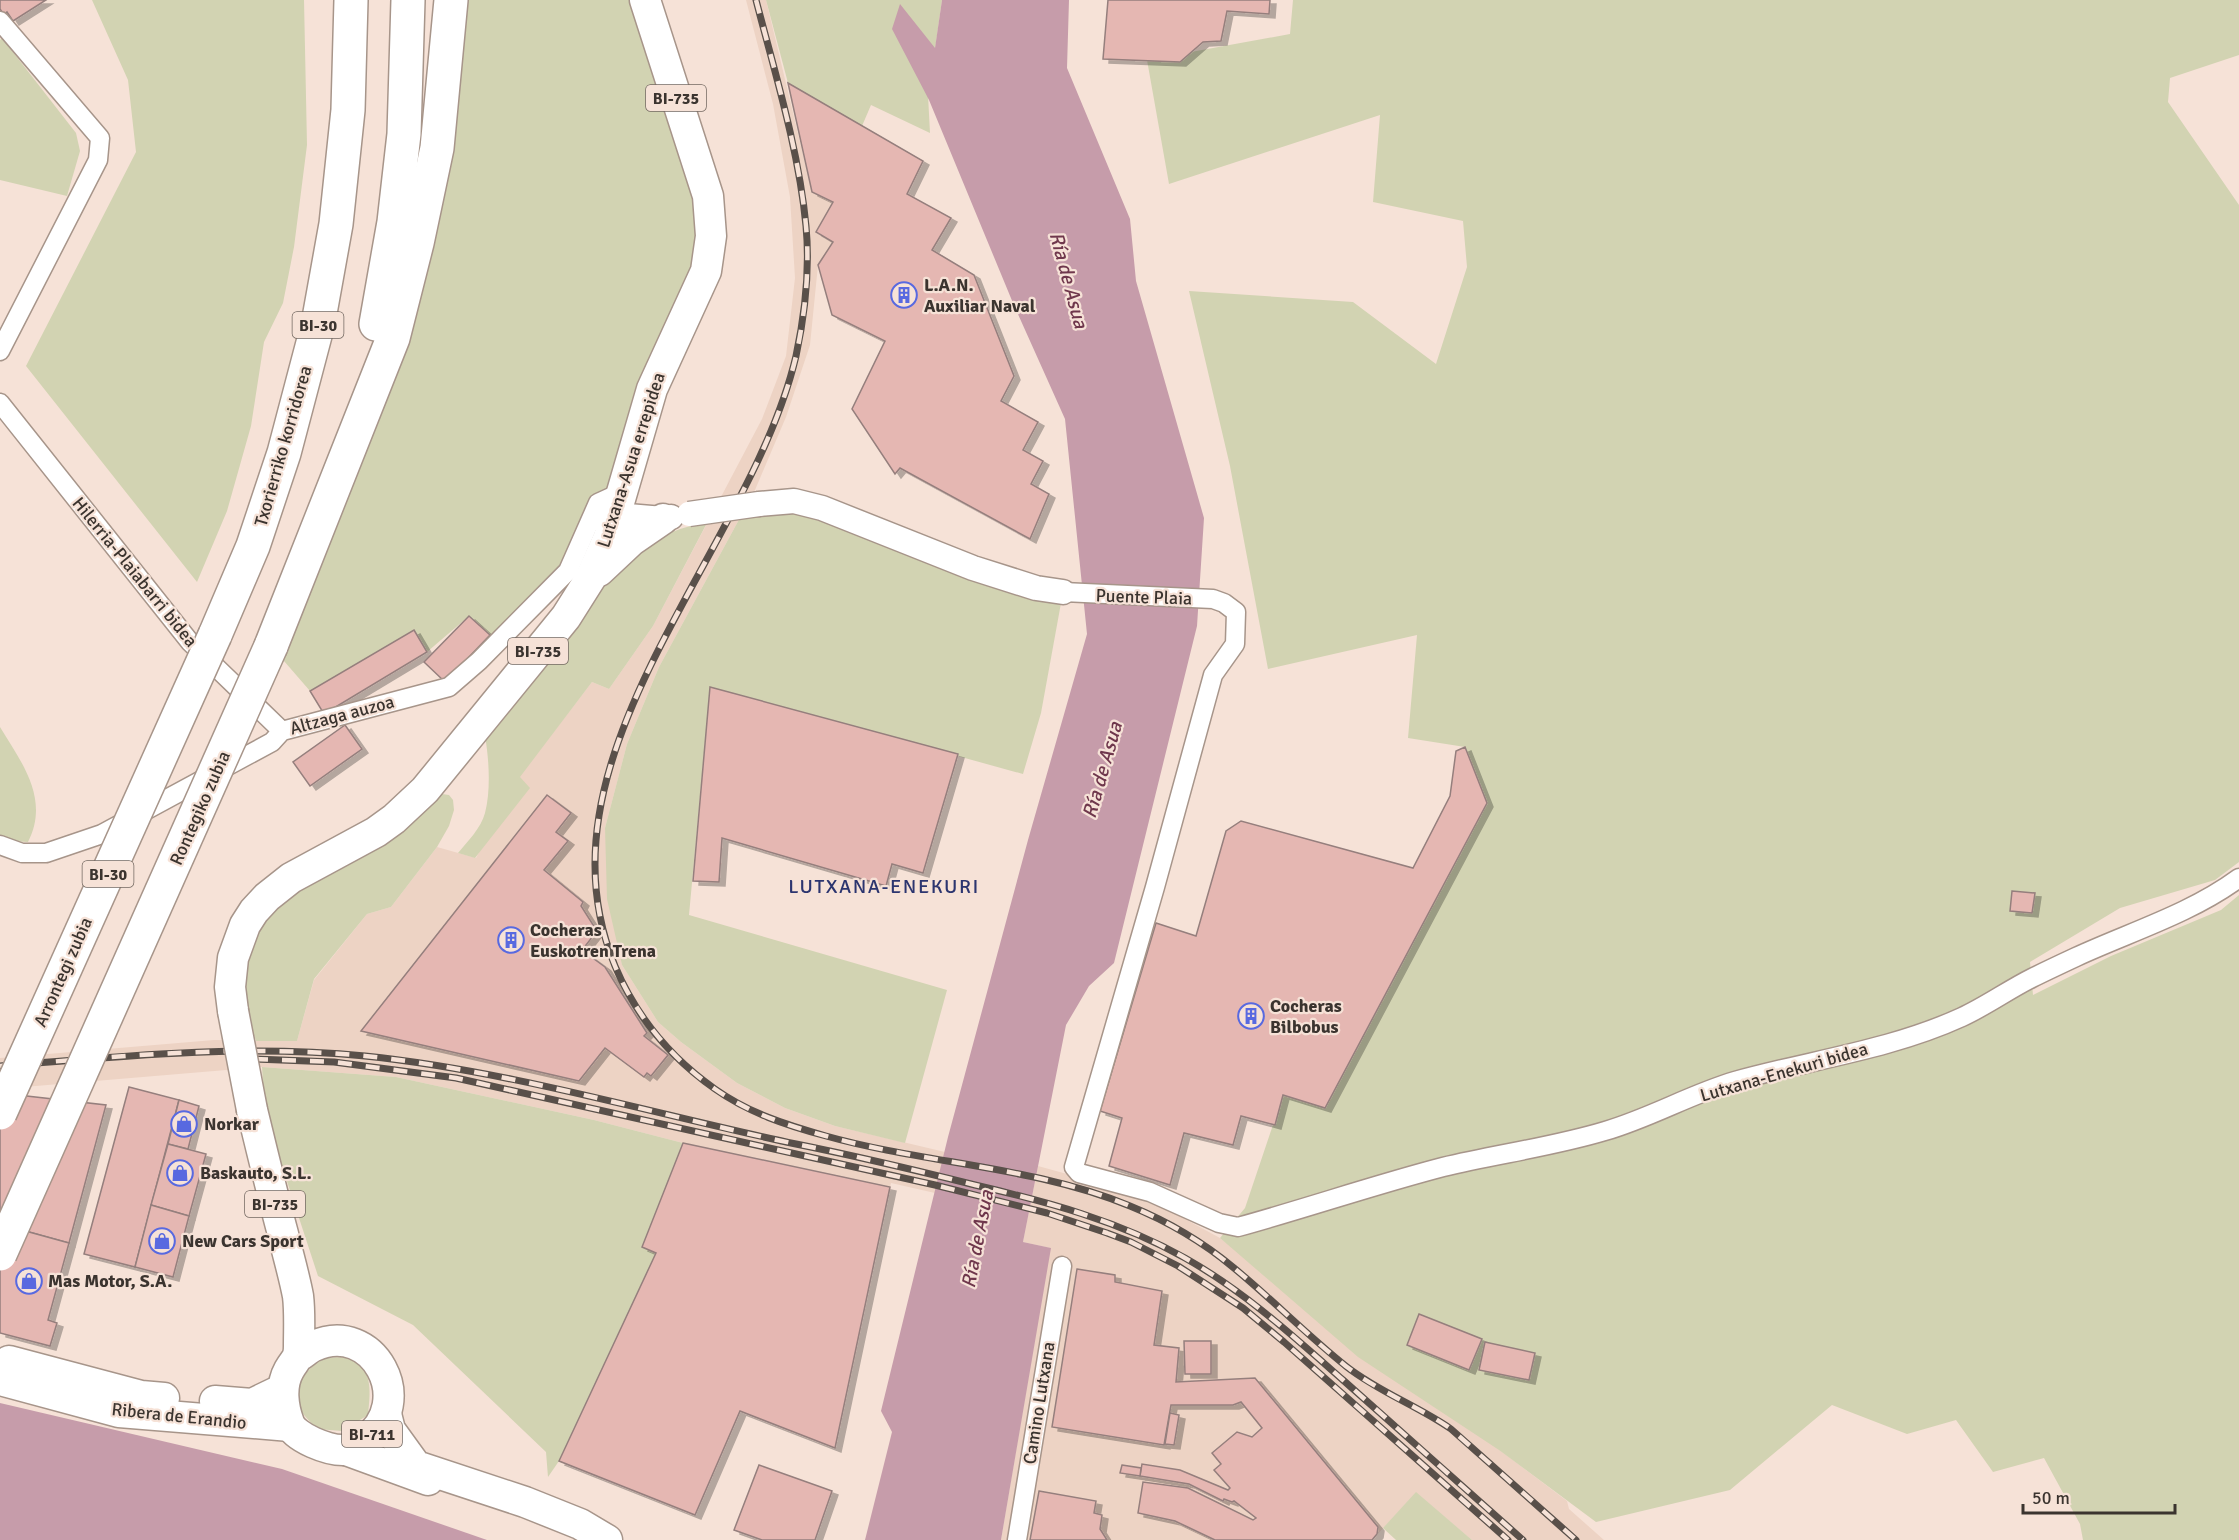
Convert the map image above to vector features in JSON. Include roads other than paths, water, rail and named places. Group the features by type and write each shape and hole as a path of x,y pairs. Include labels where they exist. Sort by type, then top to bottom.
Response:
{"highway":[{"name":"Txorierriko korridorea","path":"215,635 254,546 284,453 318,324 336,224 348,110 351,0"},
{"path":"320,525 355,414 377,317 394,222 404,134 408,0"},
{"path":"320,525 393,338 417,243 437,148 451,0"},
{"name":"Rontegiko zubia","path":"0,1254 271,646 320,525"},
{"name":"Arrontegi zubia","path":"0,1113 215,635"}],"main road":[{"name":"Lutxana-Asua errepidea","path":"298,1298 252,1110 233,1011 230,987 233,958 245,925 267,897 291,878 376,832 394,819 425,790 566,617 590,579 609,537 652,389 706,272 711,236 708,196 645,0"},
{"path":"590,579 632,541 676,516"},
{"path":"290,1426 284,1407 283,1389 288,1371 299,1356 315,1346 332,1341 298,1298"},
{"path":"298,1298 299,1356"},
{"name":"BI-711","path":"332,1341 351,1343 368,1351 381,1364 388,1381 390,1398 386,1414 377,1429 365,1440 346,1450"},
{"name":"Ribera de Erandio","path":"0,1359 141,1396 252,1404 283,1389"},
{"name":"Ribera de Erandio","path":"0,1380 119,1412 290,1426"},
{"name":"BI-711","path":"386,1414 390,1430 416,1466 525,1502 579,1524 607,1540"},
{"name":"BI-711","path":"290,1426 316,1444 346,1450 583,1540"}],"street":[{"path":"0,21 100,138 98,160 0,351"},
{"name":"Hilerria-Plaiabarri bidea","path":"0,403 190,642 282,731"},
{"path":"619,504 676,516 794,501 822,508 973,568 1036,588 1069,593"},
{"name":"Altzaga auzoa","path":"0,845 22,853 46,853 102,834 272,742 282,731 449,687 479,661 567,571 598,503 619,504"},
{"name":"Puente Plaia","path":"1069,593 1213,599 1224,603 1236,612 1235,644 1214,675 1074,1167 1080,1173 1150,1191 1219,1223 1238,1227"},
{"name":"Lutxana-Enekuri bidea","path":"1238,1227 1381,1184 1488,1156 1566,1142 1608,1131 1662,1112 1701,1093 1735,1081 1847,1055 1937,1027 1963,1017 2052,969 2219,893 2239,878"},
{"name":"Camino Lutxana","path":"1017,1540 1062,1266"}],"water":[{"name":"Ría de Asua","path":"942,0 1069,0 1067,68 1130,219 1136,281 1204,518 1197,626 1114,963 1089,986 1066,1025 1023,1242 1051,1248 1001,1540 865,1540 892,1432 881,1411 948,1137 1028,840 1087,634 1065,419 1013,303 929,100 892,29 900,4 935,48"},
{"path":"0,1403 282,1469 487,1540 0,1540"}],"railway":[{"path":"756,0 786,112 803,198 807,259 804,308 796,356 771,430 736,505 656,655 622,732 600,809 596,887 615,966 633,1002 656,1035 684,1064 715,1089 755,1112 826,1136 864,1145 1056,1182 1130,1206 1171,1225 1210,1249 1234,1268 1318,1343 1359,1376 1451,1429 1576,1540"},
{"path":"0,1066 137,1055 228,1051 319,1053 420,1063 582,1094 885,1163 1029,1198 1083,1214 1160,1245 1228,1285 1306,1347 1523,1540"},
{"path":"254,1059 334,1062 456,1078 935,1185 1047,1213 1131,1242 1178,1266 1243,1308 1508,1540"}],"place":[{"name":"L.A.N. Auxiliar Naval","path":"904,295"},
{"name":"Cocheras Euskotren Trena","path":"511,940"},
{"name":"Cocheras Bilbobus","path":"1251,1016"},
{"name":"Norkar","path":"184,1124"},
{"name":"Baskauto, S.L.","path":"180,1173"},
{"name":"New Cars Sport","path":"162,1241"},
{"name":"Mas Motor, S.A.","path":"29,1281"}],"district":[{"name":"LUTXANA-ENEKURI","path":"884,886"}]}
